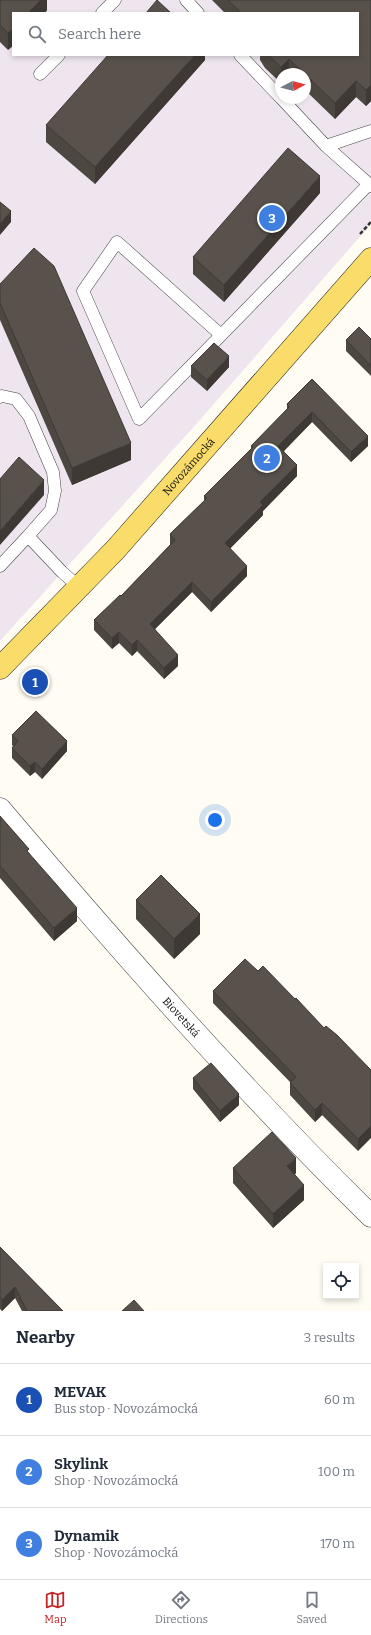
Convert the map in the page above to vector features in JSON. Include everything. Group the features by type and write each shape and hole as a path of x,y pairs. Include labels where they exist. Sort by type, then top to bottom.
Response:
{"main road":[{"name":"Novozámocká","path":"0,668 116,549 371,259"}],"street":[{"name":"Biovetská","path":"0,809 85,909 170,1005 329,1174 371,1216"}],"lane":[{"path":"103,12 115,0"},
{"path":"186,0 197,12"},
{"path":"40,74 58,56"},
{"path":"241,56 275,92"},
{"path":"221,335 117,242 84,291 139,419 370,185 326,146 287,104"},
{"path":"326,146 371,131"},
{"path":"0,397 2,396 16,399 29,416 54,472 55,491 51,510 0,566"},
{"path":"28,536 62,572 80,587"}],"path":[{"path":"360,234 371,222"}],"shaded area":[{"path":"0,0 371,0 371,224 199,421 0,641"}],"building":[{"path":"0,0 41,0 29,12 12,12 12,30 8,33 0,25"},
{"path":"157,0 170,12 147,12"},
{"path":"228,0 371,0 371,85 366,90 356,81 335,103 311,80 311,68 298,68 289,59 281,67 269,56 359,56 359,12 240,12"},
{"path":"107,56 194,56 95,167 46,125"},
{"path":"288,148 320,176 224,285 193,257"},
{"path":"0,202 11,211 0,224"},
{"path":"34,248 54,266 131,443 72,468 0,303 0,284"},
{"path":"359,327 371,339 371,366 346,340"},
{"path":"214,343 229,356 207,380 191,366"},
{"path":"312,379 368,436 351,452 312,412 278,446 297,465 260,502 263,505 225,543 247,566 211,602 192,582 150,624 178,655 164,668 137,640 132,645 119,632 112,638 94,620 120,595 121,596 175,540 170,534 207,498 204,496 253,447 251,446 289,407 287,404"},
{"path":"19,457 44,480 0,531 0,479"},
{"path":"36,711 67,741 42,769 35,762 30,766 12,748 18,741 12,735"},
{"path":"0,816 29,849 27,851 77,908 54,928 0,866"},
{"path":"161,875 200,914 174,939 136,900"},
{"path":"245,959 258,971 263,966 324,1028 326,1026 337,1035 371,1070 371,1126 358,1139 322,1103 315,1110 290,1083 296,1077 213,991"},
{"path":"211,1063 239,1094 220,1111 193,1078"},
{"path":"272,1132 296,1158 287,1166 304,1185 273,1214 233,1168"},
{"path":"0,1247 63,1311 27,1311 15,1287 2,1300 0,1298"},
{"path":"134,1300 144,1311 122,1311"}],"place":[{"name":"Dynamik","path":"272,218"},
{"name":"Skylink","path":"267,458"},
{"name":"MEVAK","path":"35,682"}]}
